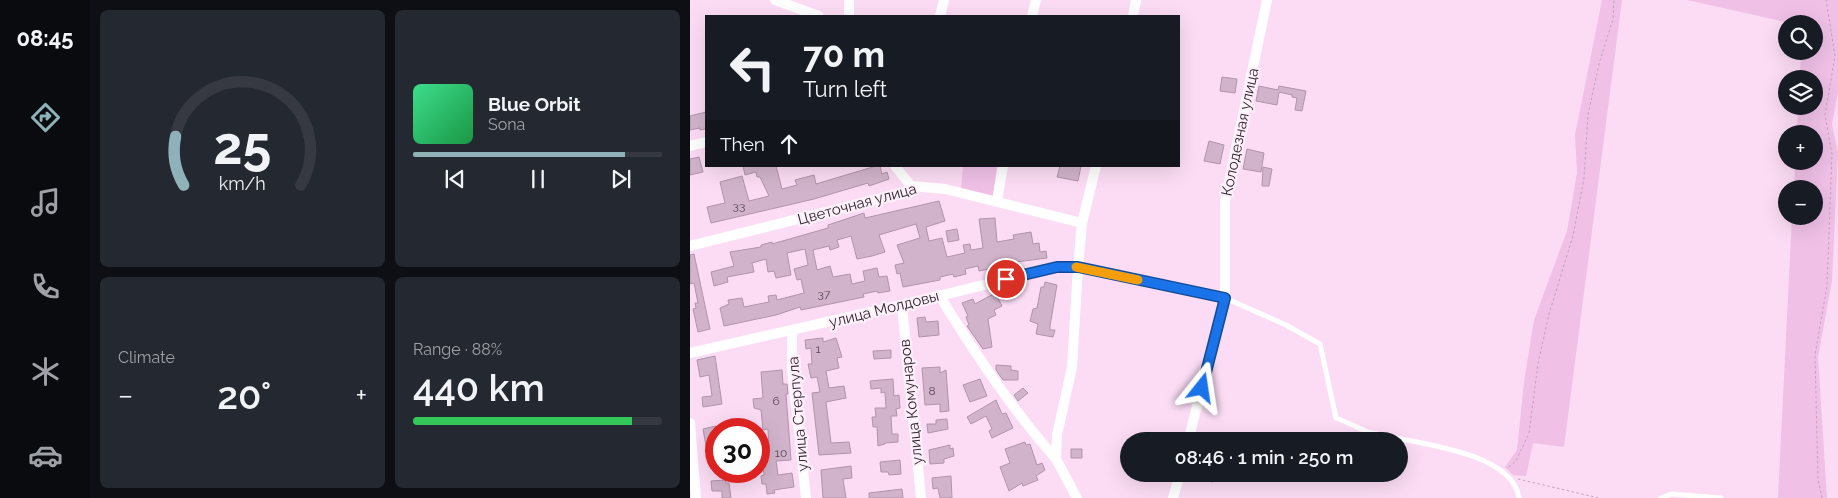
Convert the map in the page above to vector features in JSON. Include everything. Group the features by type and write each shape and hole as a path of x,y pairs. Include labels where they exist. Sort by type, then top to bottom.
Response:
{"street":[{"path":"775,0 816,15"},
{"path":"849,0 849,15"},
{"path":"940,15 944,0"},
{"path":"1032,15 1036,0"},
{"path":"1132,15 1136,0"},
{"name":"Колодезная улица","path":"1190,432 1225,298 1225,201 1267,0"},
{"path":"690,146 705,142"},
{"path":"896,167 911,186"},
{"path":"997,201 1003,167"},
{"path":"1056,459 1057,436 1072,367 1082,223 1096,167"},
{"name":"Цветочная улица","path":"690,246 906,192 911,186 945,189 1082,223"},
{"name":"улица Молдовы","path":"690,353 902,306 1057,267 1078,267"},
{"path":"939,296 991,377 1029,428 1056,459 1077,498"},
{"name":"улица Комунаров","path":"902,306 920,498"},
{"name":"улица Стерпула","path":"792,330 792,368 806,498"},
{"path":"690,423 696,498"},
{"path":"1173,498 1178,482"}],"lane":[{"path":"1078,267 1225,298 1286,325 1320,344 1336,418 1368,431 1470,454 1508,476 1518,489 1519,498"},
{"path":"1661,498 1671,494 1721,498"}],"path":[{"path":"1502,472 1516,461 1529,433 1538,364 1549,314 1574,226 1584,178 1588,115 1598,64 1613,19 1614,0"},
{"path":"1822,498 1818,479 1815,355 1827,286 1832,154 1825,116 1835,56 1826,0"},
{"path":"1508,476 1598,498"}],"shaded area":[{"path":"1602,0 1622,0 1564,447 1533,443 1526,476 1513,475 1505,467 1517,450 1524,382 1534,320 1567,231 1577,173 1575,135"},
{"path":"1687,0 1838,0 1838,92 1832,124 1838,153 1832,281 1818,357 1827,498 1778,498 1792,225 1823,225 1823,180 1794,180 1795,170 1823,170 1823,125 1797,125 1798,115 1823,115 1823,70 1800,70 1801,60 1823,60 1823,15 1778,15 1778,20"},
{"path":"963,167 997,167 993,196 961,189"}],"building":[{"path":"1222,77 1237,79 1235,93 1220,91"},
{"path":"1259,86 1278,90 1279,86 1306,91 1302,111 1295,110 1297,98 1279,92 1277,105 1256,101"},
{"path":"705,112 705,129 690,130 690,116"},
{"path":"1209,141 1224,145 1220,164 1204,161"},
{"path":"1247,149 1264,153 1261,172 1243,169"},
{"path":"699,157 703,172 690,175 690,159"},
{"path":"743,167 776,167 782,189 797,185 795,180 814,175 816,184 873,167 880,167 882,174 887,172 889,179 869,186 868,183 814,199 711,223 707,207 725,203 720,182 742,176 749,201 769,196 760,177 757,177 756,172 745,175"},
{"path":"1060,167 1081,167 1078,181 1057,177"},
{"path":"1263,167 1272,169 1269,186 1262,186"},
{"path":"939,201 945,221 926,227 929,241 942,238 947,257 965,253 963,245 970,244 971,250 983,248 979,219 995,218 997,242 1014,239 1013,235 1031,232 1033,244 1039,243 1040,252 1046,251 1047,258 1016,262 1016,264 979,271 978,266 965,269 966,274 954,277 953,274 940,277 940,280 903,287 900,273 897,274 895,265 904,263 897,245 920,238 916,224 879,235 885,252 857,259 851,236 837,240 839,247 830,250 829,246 813,250 817,270 830,266 833,277 850,274 852,284 865,281 863,271 877,268 879,277 887,276 890,291 878,293 877,291 863,294 864,297 801,310 800,307 776,315 724,326 720,308 729,304 728,300 742,298 744,307 769,302 768,296 776,295 777,300 804,293 801,279 797,280 794,269 808,265 805,249 787,253 791,275 776,278 774,271 768,272 766,259 752,263 754,272 727,277 728,282 714,286 711,272 734,266 730,252 761,247 761,245 772,242 772,244 828,228 828,225 864,213 865,218"},
{"path":"957,229 959,240 948,242 946,231"},
{"path":"694,254 710,329 698,332 693,309 696,308 695,303 698,303 694,283 690,284 690,255"},
{"path":"1045,282 1057,285 1050,326 1050,330 1055,330 1053,337 1036,334 1038,324 1030,321 1033,309 1037,308 1041,287 1044,287"},
{"path":"995,293 1002,306 994,310 996,315 988,319 992,347 983,349 967,326 969,325 966,317 968,316 962,303 973,299 975,304"},
{"path":"925,317 926,322 938,321 939,335 919,337 917,318"},
{"path":"823,338 823,342 836,338 842,357 837,358 839,368 826,371 829,388 844,386 846,398 826,402 831,443 849,442 851,453 819,455 812,393 820,392 817,377 811,378 808,364 812,364 811,348 806,349 805,340"},
{"path":"891,350 891,358 874,359 873,351"},
{"path":"715,356 722,404 703,407 702,397 712,396 709,375 700,377 697,360"},
{"path":"996,365 1011,366 1011,370 1018,371 1018,380 1003,380 996,370"},
{"path":"940,367 940,373 946,370 949,411 940,412 940,404 925,405 922,368"},
{"path":"782,370 783,384 787,384 788,394 786,394 791,460 776,461 778,475 792,473 794,487 774,490 775,493 767,494 766,484 762,483 770,483 770,418 762,418 761,410 754,408 753,399 763,398 761,372"},
{"path":"893,379 894,396 899,395 900,408 896,409 897,416 891,416 892,434 898,434 898,442 885,443 878,446 877,427 873,427 872,417 876,417 875,408 886,408 885,392 881,393 881,388 871,389 870,381"},
{"path":"980,379 987,396 970,402 963,385"},
{"path":"1023,388 1028,393 1018,401 1014,395"},
{"path":"996,400 1002,414 1006,413 1013,428 992,438 989,431 992,429 986,416 971,424 967,417"},
{"path":"947,419 948,429 928,433 927,424 936,424 936,420"},
{"path":"1025,442 1026,445 1030,444 1037,465 1042,463 1045,470 1036,476 1038,480 1023,486 1022,483 1009,491 1000,467 1010,463 1005,449"},
{"path":"950,445 950,449 953,448 954,456 944,459 944,463 930,464 929,450"},
{"path":"1071,449 1082,449 1082,458 1071,458"},
{"path":"900,460 901,474 889,475 888,472 881,472 880,462"},
{"path":"851,466 852,478 843,479 846,498 823,498 821,470"},
{"path":"951,476 952,498 940,498 938,488 933,489 932,478"},
{"path":"711,483 729,483 731,498 722,498 722,491 712,491"},
{"path":"902,489 903,498 869,498 869,493"}],"slow traffic":[{"path":"1076,267 1138,280"}],"route":[{"path":"1006,279 1057,267 1078,267 1225,298 1202,388"}]}
